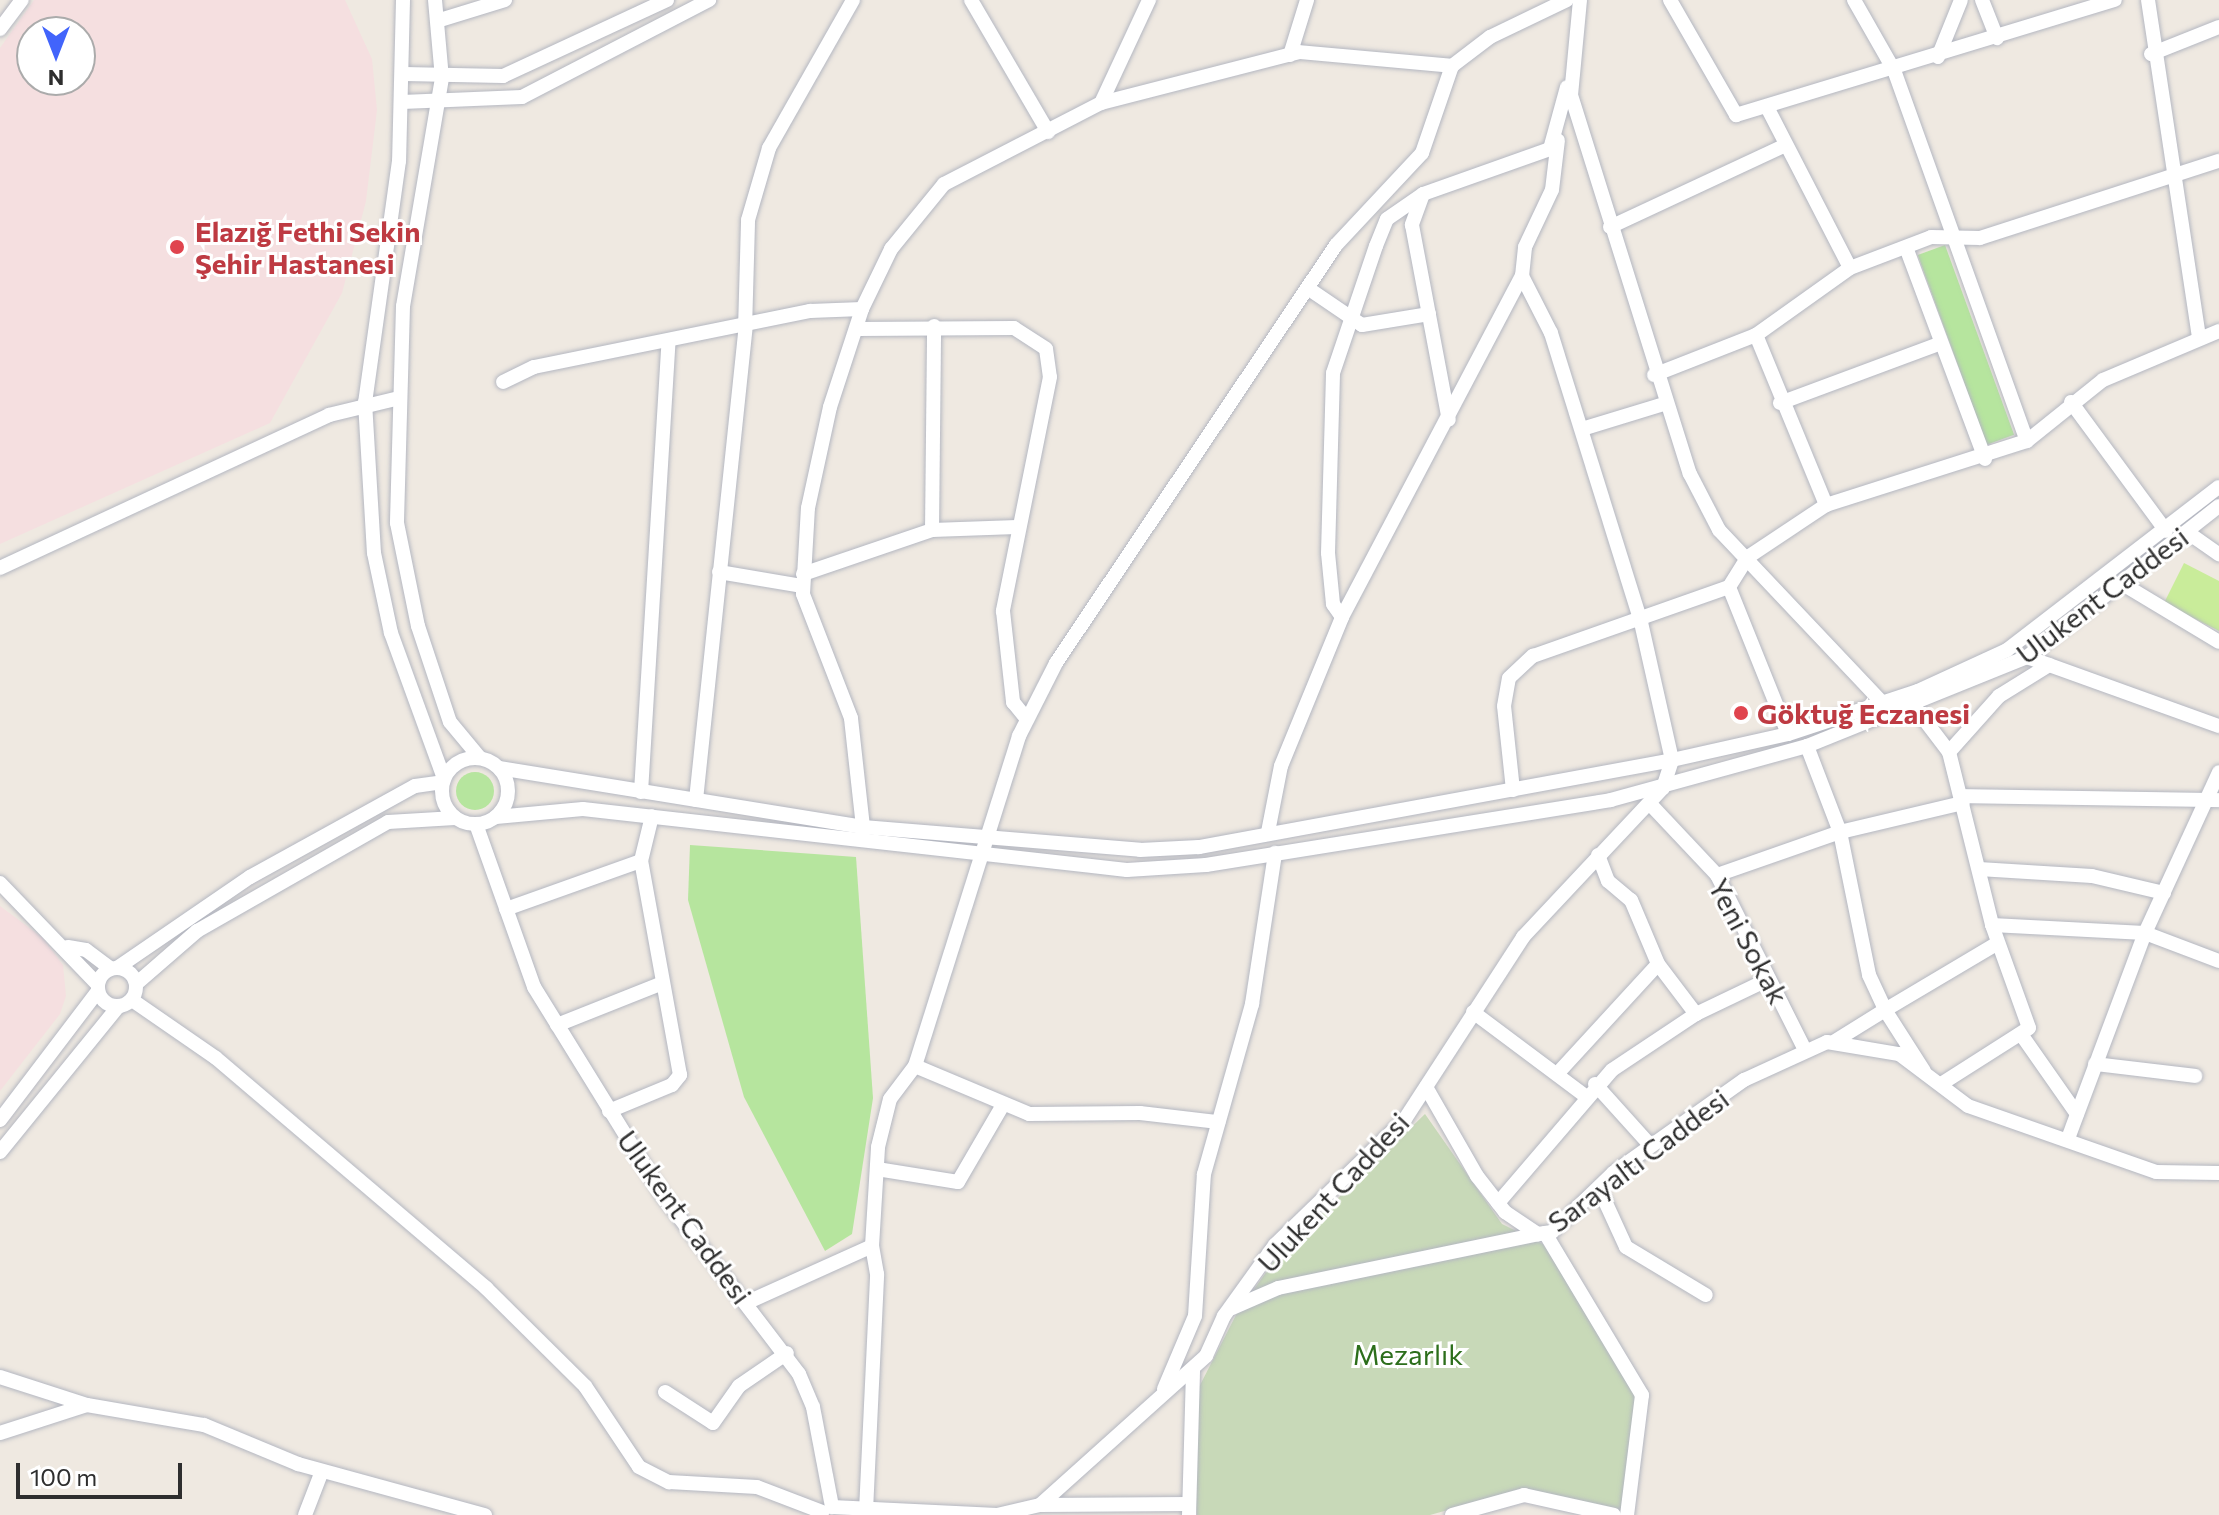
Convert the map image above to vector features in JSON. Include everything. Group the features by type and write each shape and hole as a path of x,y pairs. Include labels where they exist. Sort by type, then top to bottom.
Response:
{"street":[{"path":"0,29 22,0"},
{"path":"403,0 402,102 365,402 374,553 391,633 444,780 443,800 455,818"},
{"path":"435,0 440,20 442,78 403,306 395,399 397,523 418,626 450,722 480,758 499,768 863,827 984,840 1140,850 1268,832 1513,790 1788,734 2007,650 2166,531 2219,487"},
{"path":"440,20 505,0"},
{"path":"627,0 634,16"},
{"path":"404,74 442,78 503,76 667,0"},
{"path":"402,102 439,103 522,97 709,0"},
{"path":"696,800 745,330 748,220 769,148 853,0"},
{"path":"971,0 1048,132"},
{"path":"1101,103 1149,0"},
{"path":"1290,55 1307,0"},
{"path":"866,1511 877,1274 872,1246 877,1169 890,1099 915,1066 945,983 977,857 1027,719 1056,663 1336,245 1422,153 1452,66 1490,37 1549,4 1567,0"},
{"path":"1268,832 1281,766 1342,617 1449,420 1522,276 1525,247 1552,190 1580,0"},
{"path":"1670,0 1736,115 1938,57 2115,0"},
{"path":"1854,0 1894,70 2027,441"},
{"path":"1938,57 1961,0"},
{"path":"1982,0 1997,38"},
{"path":"2148,0 2151,54 2199,337"},
{"path":"2151,54 2219,27"},
{"path":"863,827 851,718 803,580 827,421 862,309 891,249 944,184 1101,103 1290,55 1334,51 1452,66"},
{"path":"1569,74 1654,375 1719,530 1748,557 1880,700"},
{"path":"1767,107 1850,268"},
{"path":"1342,617 1333,604 1328,553 1333,373 1349,320 1387,219 1423,194 1558,140"},
{"path":"1610,227 1786,145"},
{"path":"1654,375 1756,335 1850,268 1954,234 1980,238 2219,161"},
{"path":"1423,194 1412,225 1449,420"},
{"path":"1907,250 1939,344 1985,459"},
{"path":"1522,276 1551,333 1582,429 1641,622 1672,760"},
{"path":"1309,289 1349,320 1374,327 1429,314"},
{"path":"503,382 534,367 745,330 810,311 862,309"},
{"path":"857,329 934,326 1014,328 1046,349 1050,377 1017,527 1003,611 1013,702 1027,719"},
{"path":"932,530 934,326"},
{"path":"1513,790 1509,678 1533,656 1641,622 1729,587 1748,557 1826,505 1985,459 2027,441 2071,402 2137,362 2219,331"},
{"path":"1756,335 1780,403 1826,505"},
{"path":"1780,403 1939,344"},
{"path":"641,792 668,345"},
{"path":"0,568 365,402 395,399"},
{"path":"2071,402 2166,531"},
{"path":"1582,429 1664,404"},
{"name":"Ulukent Caddesi","path":"1663,788 1807,746 1914,706 2027,657 2219,506"},
{"path":"719,572 803,580 932,530 1017,527"},
{"path":"2187,532 2219,554"},
{"path":"2121,583 2219,642"},
{"path":"1729,587 1788,734"},
{"path":"2027,657 2219,726"},
{"path":"1949,752 1960,731 1999,696 2049,665"},
{"path":"1914,706 1949,752 1992,925 2029,1028 2023,1037 1941,1084"},
{"path":"1807,746 1840,832 1869,975 1885,1010 1925,1074"},
{"path":"0,1120 114,969 250,877 415,786 444,780 458,762 480,758"},
{"name":"Ulukent Caddesi","path":"476,824 506,909 557,1025 663,1196 787,1353 813,1407 826,1512 997,1515 1040,1505 1193,1369 1229,1309 1275,1245 1366,1164 1426,1087 1523,937 1598,855 1652,806 1663,788 1672,760"},
{"path":"496,817 508,798 499,768"},
{"path":"2069,1136 2145,933 2214,800 2219,772"},
{"path":"0,1152 118,1007 132,1000 136,984 197,931 388,822 455,818 476,824 496,817 583,809 977,857 1127,870 1275,853 1663,788"},
{"path":"1717,875 1840,832 1962,800 2214,800"},
{"name":"Yeni Sokak","path":"1652,806 1717,875 1804,1048"},
{"path":"609,1111 672,1085 680,1075 660,984 641,861 652,816"},
{"path":"1157,1401 1195,1316 1204,1174 1252,1004 1275,853"},
{"path":"1598,855 1608,881 1631,900 1658,964 1696,1014"},
{"path":"506,909 641,861"},
{"path":"1979,869 2092,876 2164,893"},
{"path":"0,883 68,947 98,988 118,1007"},
{"path":"1992,925 2145,933 2219,961"},
{"path":"1835,1042 1998,943"},
{"path":"68,947 86,950 136,984"},
{"path":"1557,1074 1658,964"},
{"path":"1498,1203 1590,1090 1696,1014 1769,979"},
{"path":"557,1025 660,984"},
{"path":"132,1000 216,1058 486,1288 585,1386 639,1467 669,1482 757,1487 826,1512"},
{"path":"1473,1012 1557,1074 1590,1090 1650,1145"},
{"path":"2023,1037 2077,1114"},
{"name":"Sarayaltı Caddesi","path":"1426,1087 1445,1130 1498,1203 1542,1233 1650,1145 1804,1048 1835,1042 1887,1050 1941,1084 1968,1106 2069,1136 2156,1172 2219,1173"},
{"path":"2095,1064 2195,1076"},
{"path":"915,1066 1001,1108 1218,1122"},
{"path":"877,1169 958,1182 1001,1108"},
{"path":"1599,1188 1626,1247 1706,1295"},
{"path":"1229,1309 1278,1288 1542,1233 1642,1395 1627,1515"},
{"path":"748,1302 872,1246"},
{"path":"665,1392 713,1423 739,1386 787,1353"},
{"path":"1040,1505 1189,1510 1193,1369"},
{"path":"0,1377 87,1405 190,1421 322,1471 485,1515"},
{"path":"0,1433 87,1405"},
{"path":"305,1515 322,1471"},
{"path":"1452,1515 1524,1495 1614,1515"}],"shaded area":[{"name":"Elazığ Fethi Sekin Şehir Hastanesi","path":"34,0 345,0 372,59 377,110 366,201 342,293 270,423 0,544 0,48 16,25 16,96 96,96 96,16 23,16"},
{"path":"0,906 43,938 63,965 66,996 60,1014 0,1091"}],"green space":[{"path":"1945,245 2014,435 1987,445 1918,255"},
{"path":"2184,563 2219,581 2219,631 2164,603"},
{"path":"475,772 489,777 494,791 489,805 475,810 461,805 456,791 461,777"},
{"path":"690,845 856,857 873,1098 852,1234 825,1251 744,1097 688,900"},
{"name":"Mezarlık","path":"1425,1114 1502,1224 1543,1244 1637,1390 1622,1514 1523,1489 1430,1515 1197,1515 1191,1471 1199,1387 1236,1315 1276,1258"}],"place":[{"name":"Elazığ Fethi Sekin Şehir Hastanesi","path":"177,247"},
{"name":"Göktuğ Eczanesi","path":"1741,713"}]}
